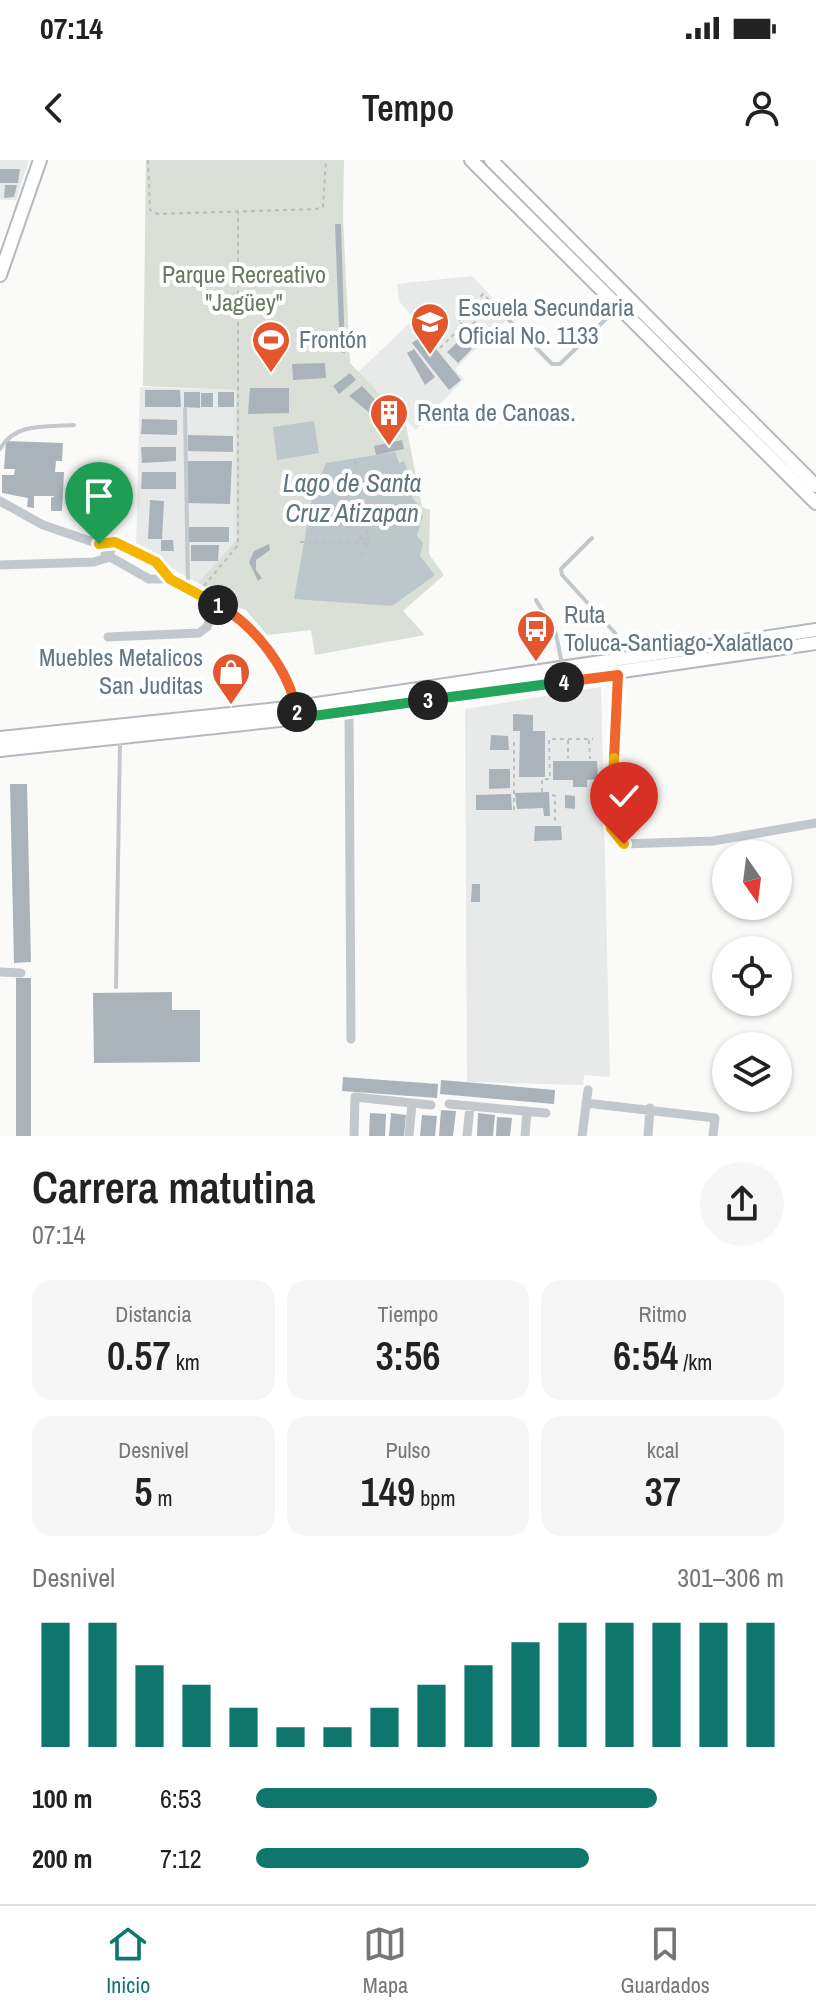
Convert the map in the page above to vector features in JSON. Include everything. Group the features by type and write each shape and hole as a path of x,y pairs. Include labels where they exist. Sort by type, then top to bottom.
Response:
{"main road":[{"path":"0,275 40,160"},
{"path":"471,160 617,308 816,486"},
{"path":"491,160 816,503"},
{"path":"0,748 120,737 298,713 562,666 816,630"},
{"path":"0,738 349,711 618,675 816,643"}],"street":[{"path":"0,501 43,525 99,544 115,542 156,562 170,579 215,603 250,629 286,680 298,713"},
{"path":"0,565 94,562 107,558 115,542"},
{"path":"99,544 107,558 149,579 170,579"},
{"path":"108,637 199,633 207,627 215,603"},
{"path":"618,660 611,828 624,844 713,841 816,823"},
{"path":"349,711 351,1039"},
{"path":"0,748 27,735"},
{"path":"0,972 21,973"},
{"path":"582,1136 588,1090"},
{"path":"354,1136 355,1097 431,1105"},
{"path":"409,1136 412,1103"},
{"path":"586,1103 650,1108 715,1118 713,1136"},
{"path":"449,1104 546,1113"},
{"path":"467,1136 470,1106"},
{"path":"648,1136 650,1108"},
{"path":"525,1136 527,1111"}],"lane":[{"path":"504,315 552,364 560,364 617,308"},
{"path":"185,409 188,588"},
{"path":"0,449 5,440 24,428 74,425"},
{"path":"592,538 561,569 562,575 615,633 618,660"},
{"path":"536,600 556,634 562,666"},
{"path":"116,987 120,737"}],"path":[{"path":"148,160 150,210 158,214 323,207 326,160"},
{"path":"198,594 238,545 238,212"},
{"path":"467,330 458,321 483,294 504,315"},
{"path":"463,338 493,304"},
{"path":"440,348 463,326"},
{"path":"450,338 455,342"},
{"path":"355,460 368,544 361,556"},
{"path":"356,531 368,544"},
{"path":"300,542 368,544"},
{"path":"514,739 514,810"},
{"path":"542,792 542,779 550,779 549,739 591,739 590,759"},
{"path":"568,739 568,758"},
{"path":"552,795 555,796 555,824"}],"shaded area":[{"path":"0,160 29,160 16,200 0,200"},
{"path":"472,276 510,317 455,369 464,379 416,430 358,372 414,319 399,301 397,284"},
{"path":"140,387 236,390 236,540 198,583 136,548"},
{"path":"601,687 610,1077 584,1075 583,1085 467,1082 465,709"}],"green space":[{"name":"Parque Recreativo \"Jagüey\"","path":"146,160 344,160 343,218 350,363 405,420 422,507 430,510 429,554 444,575 403,611 425,635 315,655 311,630 267,635 246,610 222,602 211,589 198,583 236,540 236,390 143,386"}],"water":[{"path":"314,421 319,453 277,460 273,427"},
{"name":"Lago de Santa Cruz Atizapan","path":"395,452 399,463 404,461 415,491 412,498 420,506 418,514 423,516 417,536 423,543 420,556 435,575 392,606 294,599 312,497 326,463"}],"building":[{"path":"0,169 20,169 18,183 0,183"},
{"path":"5,185 17,185 14,197 4,198"},
{"path":"335,224 341,224 345,353 340,352"},
{"path":"424,334 461,380 449,390 412,343"},
{"path":"462,338 472,349 458,363 447,352"},
{"path":"414,349 435,377 425,385 407,353"},
{"path":"325,363 326,378 293,380 292,364"},
{"path":"350,373 356,380 339,394 333,386"},
{"path":"362,386 389,414 381,422 349,396"},
{"path":"250,388 289,388 289,413 248,414"},
{"path":"145,390 180,390 181,407 145,407"},
{"path":"184,392 200,392 200,408 184,407"},
{"path":"218,392 234,392 234,407 218,407"},
{"path":"201,393 213,393 213,407 201,407"},
{"path":"142,419 177,420 177,435 141,434"},
{"path":"188,435 233,436 233,452 188,451"},
{"name":"Renta de Canoas.","path":"402,440 404,449 376,455 374,446"},
{"path":"6,441 63,443 62,461 56,461 55,472 64,472 62,511 51,511 51,498 55,496 34,496 34,508 27,507 28,498 2,493 2,475 14,475 15,469 4,469"},
{"path":"141,447 176,447 176,461 142,463"},
{"path":"185,461 232,461 230,504 187,503"},
{"path":"142,472 176,472 176,489 141,489"},
{"path":"150,500 164,501 162,539 148,539"},
{"path":"188,527 229,527 229,542 188,542"},
{"path":"161,540 173,540 174,551 161,551"},
{"path":"269,544 270,550 256,560 256,570 262,578 258,581 249,562 254,551"},
{"path":"191,545 219,545 218,561 191,561"},
{"path":"513,714 533,715 533,731 545,731 545,777 519,777 520,731 513,731"},
{"path":"491,735 508,736 509,750 490,750"},
{"path":"553,761 597,761 598,779 587,780 587,787 573,787 573,780 553,780"},
{"path":"489,769 510,769 510,788 489,789"},
{"path":"10,784 27,784 31,962 14,963"},
{"path":"549,792 550,816 544,816 543,808 517,809 515,793"},
{"path":"511,794 512,810 476,810 476,795"},
{"path":"565,795 575,796 575,809 565,808"},
{"path":"535,826 561,826 562,840 534,841"},
{"path":"472,884 480,884 480,902 471,902"},
{"path":"16,978 31,978 31,1136 16,1136"},
{"path":"172,992 172,1010 200,1010 200,1062 94,1063 93,993"},
{"path":"343,1077 438,1084 437,1098 342,1091"},
{"path":"441,1080 555,1090 554,1104 440,1094"},
{"path":"441,1110 456,1111 453,1136 439,1136"},
{"path":"370,1113 386,1114 385,1136 369,1136"},
{"path":"391,1113 406,1115 404,1136 389,1136"},
{"path":"478,1113 495,1115 493,1136 477,1136"},
{"path":"422,1115 437,1116 435,1136 420,1136"},
{"path":"497,1117 512,1118 510,1136 496,1136"}],"place":[{"name":"Escuela Secundaria Oficial No. 1133","path":"430,356"},
{"name":"Frontón","path":"271,374"},
{"name":"Renta de Canoas.","path":"389,447"},
{"name":"Ruta Toluca-Santiago-Xalatlaco","path":"536,663"},
{"name":"Muebles Metalicos San Juditas","path":"231,706"}],"route":[{"path":"99,544 115,542 156,562 170,579 231,612 250,629 273,658 292,692 299,718 618,675 611,828 624,844"}]}
